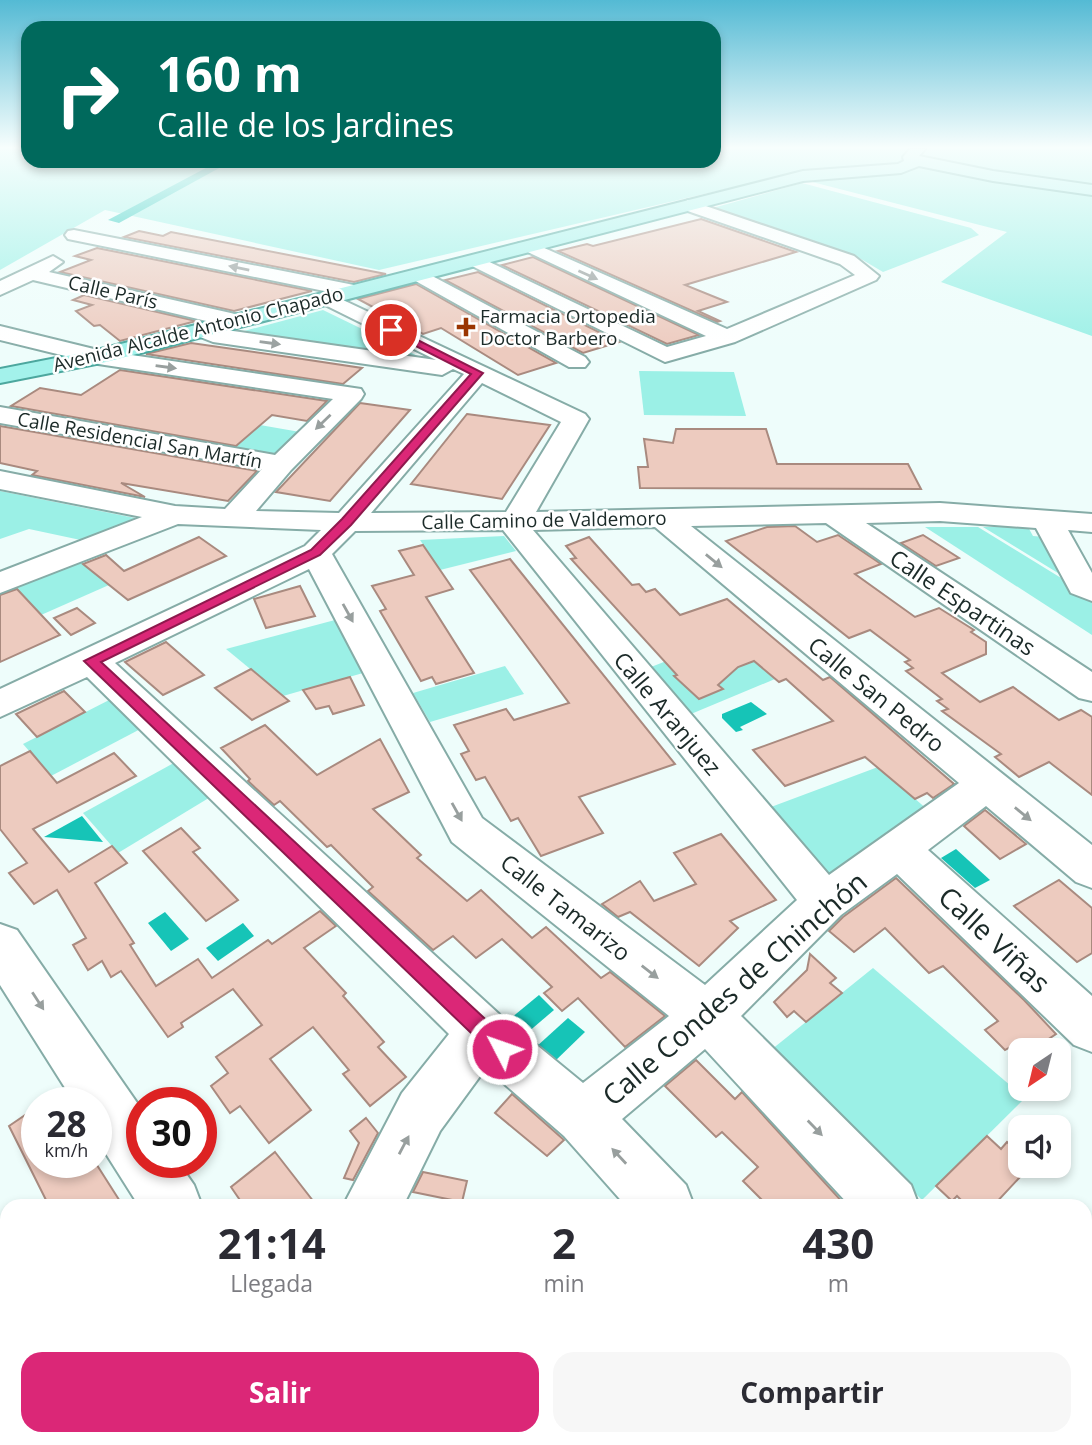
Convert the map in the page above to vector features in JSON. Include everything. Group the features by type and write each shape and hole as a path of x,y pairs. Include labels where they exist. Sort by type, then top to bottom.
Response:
{"main road":[{"name":"Avenida Alcalde Antonio Chapado","path":"0,376 98,357 644,216"}],"street":[{"path":"472,261 665,355 727,337 869,276 847,260 721,216"},
{"path":"74,235 354,291"},
{"path":"0,289 99,239"},
{"path":"526,247 727,337"},
{"name":"Calle París","path":"30,273 236,321"},
{"path":"419,275 577,362"},
{"path":"326,298 576,419 515,521"},
{"path":"203,330 213,335 478,373"},
{"path":"0,333 98,357 352,394 281,464 233,519"},
{"path":"506,386 639,342"},
{"path":"0,704 91,661 331,537 478,373"},
{"name":"Calle Residencial San Martín","path":"0,415 281,464"},
{"name":"Calle Camino de Valdemoro","path":"0,480 175,515 233,519 331,537 515,521 940,512 1092,523"},
{"path":"0,583 175,515"},
{"name":"Calle Espartinas","path":"834,515 1092,689"},
{"name":"Calle San Pedro","path":"662,518 1092,870"},
{"path":"1046,520 1081,563 1083,586 1092,591"},
{"name":"Calle Aranjuez","path":"515,521 528,544 825,902"},
{"name":"Calle Tamarizo","path":"331,537 467,830 707,1016 883,1199"},
{"path":"91,661 482,1032 583,1117 659,1199"},
{"name":"Calle Condes de Chinchón","path":"583,1117 707,1016 825,902 987,785"},
{"name":"Calle Viñas","path":"899,849 1092,1029"},
{"path":"0,944 126,1134"},
{"path":"376,1199 421,1112 482,1032"},
{"path":"155,1178 168,1199"}],"shaded area":[{"path":"0,216 94,216 0,270"},
{"path":"134,216 608,216 379,270"},
{"path":"737,216 928,216 971,228 979,235 883,272 861,259"},
{"path":"946,216 1092,216 1092,336 941,282 1007,232"},
{"path":"323,310 430,362 233,334"},
{"path":"639,371 734,372 746,416 644,415"},
{"path":"260,425 300,432 273,456 232,449"},
{"path":"0,491 145,520 90,542 29,529 0,539"},
{"path":"925,527 978,527 1092,597 1092,635"},
{"path":"983,527 1028,527 1033,536 1045,537 1071,581"},
{"path":"504,536 516,551 440,570 420,540"},
{"path":"80,561 109,585 41,615 15,586"},
{"path":"335,620 363,673 283,696 226,649"},
{"path":"728,637 775,679 691,714 651,667"},
{"path":"505,666 524,694 430,722 413,693"},
{"path":"117,696 148,725 51,776 23,744"},
{"path":"751,702 767,714 740,727 743,730 736,732 722,718 722,714"},
{"path":"181,759 217,793 118,853 83,813"},
{"path":"878,767 928,810 830,877 771,807"},
{"path":"82,816 103,842 44,837"},
{"path":"956,849 990,880 975,888 941,858"},
{"path":"165,912 189,939 171,951 148,923"},
{"path":"243,923 254,936 218,961 206,948"},
{"path":"873,968 1008,1083 1008,1101 1022,1101 921,1199 771,1050"},
{"path":"539,995 554,1010 520,1039 505,1023"},
{"path":"568,1018 585,1032 553,1063 536,1047"}],"building":[{"path":"701,219 796,252 685,285 727,302 698,311 720,321 717,322 558,251 587,244 593,246"},
{"path":"139,231 163,236 171,232 386,274 354,282 124,237"},
{"path":"97,248 312,291 234,311 60,272 91,260 75,256"},
{"path":"533,257 699,335 667,344 502,265"},
{"path":"478,272 619,342 583,353 445,280"},
{"path":"416,284 556,363 518,375 441,328 423,334 358,299"},
{"path":"84,295 196,321 120,341 100,325 94,326 76,311 92,305 73,300"},
{"path":"191,343 362,368 343,384 146,354"},
{"path":"120,370 327,401 307,421 272,415 236,446 11,406 40,388 81,395"},
{"path":"360,403 410,410 330,501 276,492"},
{"path":"467,414 550,425 502,499 411,484"},
{"path":"0,426 257,471 228,501 121,483 145,497 32,475 37,471 0,463"},
{"path":"676,429 766,429 777,464 908,464 921,489 640,488 638,467 648,467 644,439 673,443"},
{"path":"795,526 817,542 838,535 881,564 855,574 915,617 939,608 974,630 971,632 986,642 986,654 942,673 980,702 1013,687 1059,720 1081,710 1092,717 1092,795 1049,762 1019,777 995,757 1001,754 942,711 948,709 937,701 942,699 906,671 913,668 905,662 910,660 870,630 849,638 726,541 767,527"},
{"path":"923,535 959,558 936,566 901,543"},
{"path":"199,537 226,556 128,600 83,564 106,555 124,571"},
{"path":"589,537 632,585 639,584 646,592 655,589 680,615 727,599 823,680 830,677 954,784 933,798 927,793 915,799 865,757 785,786 753,750 833,721 786,679 779,682 754,661 738,667 718,685 723,689 699,699 674,676 677,675 571,559 576,558 566,546"},
{"path":"423,545 453,589 426,597 474,673 436,684 432,677 421,681 380,611 386,609 372,586 414,575 399,551"},
{"path":"510,559 675,764 579,797 603,833 541,856 518,818 511,821 485,777 476,780 461,754 469,751 454,725 506,709 514,720 569,703 470,570"},
{"path":"300,586 315,616 266,628 254,599"},
{"path":"17,589 60,635 0,662 0,595"},
{"path":"77,608 95,623 71,635 54,618"},
{"path":"166,642 204,675 163,695 125,662"},
{"path":"251,669 289,701 252,720 215,688"},
{"path":"350,677 364,705 333,714 329,706 316,709 303,690"},
{"path":"64,691 85,712 37,737 16,714"},
{"path":"265,725 317,775 380,739 409,792 373,809 421,855 417,858 467,901 481,890 532,938 546,927 601,978 610,972 665,1016 625,1047 578,998 562,1011 544,993 552,987 502,939 476,958 453,936 433,950 368,891 373,887 331,845 327,847 280,801 274,805 248,781 250,779 221,748"},
{"path":"30,751 57,783 114,753 136,776 33,829 69,872 112,846 127,863 95,883 134,943 130,945 156,986 198,959 212,978 268,940 272,944 320,911 336,926 304,948 346,993 343,996 384,1042 378,1047 406,1077 370,1106 343,1074 349,1070 313,1027 270,1059 311,1110 269,1143 240,1106 230,1113 217,1095 217,1087 211,1086 228,1073 216,1057 262,1025 233,989 181,1023 183,1027 168,1037 121,971 111,977 102,961 88,970 73,945 86,938 57,890 34,904 9,873 27,863 0,829 0,766"},
{"path":"985,810 1026,844 1000,859 964,826"},
{"path":"181,828 200,848 193,852 238,900 206,921 143,851"},
{"path":"721,834 776,900 730,921 738,928 699,966 630,912 618,917 602,904 640,881 654,901 696,884 674,853"},
{"path":"896,878 1056,1034 1050,1038 1008,1038 1008,1048 1005,1050 985,1030 998,1021 943,966 929,973 885,928 854,952 829,931 843,917"},
{"path":"1059,880 1092,908 1092,953 1077,962 1014,906"},
{"path":"810,954 836,978 830,983 842,993 806,1022 794,1011 787,1017 774,1002 807,970"},
{"path":"696,1060 735,1099 742,1092 840,1199 761,1199 743,1181 758,1167 722,1132 716,1137 665,1086"},
{"path":"512,1094 564,1140 547,1156 495,1113"},
{"path":"21,1118 21,1150 9,1126"},
{"path":"366,1118 378,1133 353,1180 344,1178 359,1143 350,1131"},
{"path":"987,1136 1001,1149 1008,1143 1008,1178 1019,1178 1000,1199 960,1199 957,1196 950,1199 936,1186"},
{"path":"275,1152 312,1199 239,1199 231,1187"},
{"path":"423,1172 467,1181 463,1199 447,1199 413,1192"},
{"path":"35,1178 105,1178 119,1199 46,1199"}],"waterway":[{"path":"114,220 121,216"}],"place":[{"name":"Farmacia Ortopedia Doctor Barbero","path":"466,327"}],"route":[{"path":"391,330 478,373 347,522 316,553 91,661 502,1049"}]}
